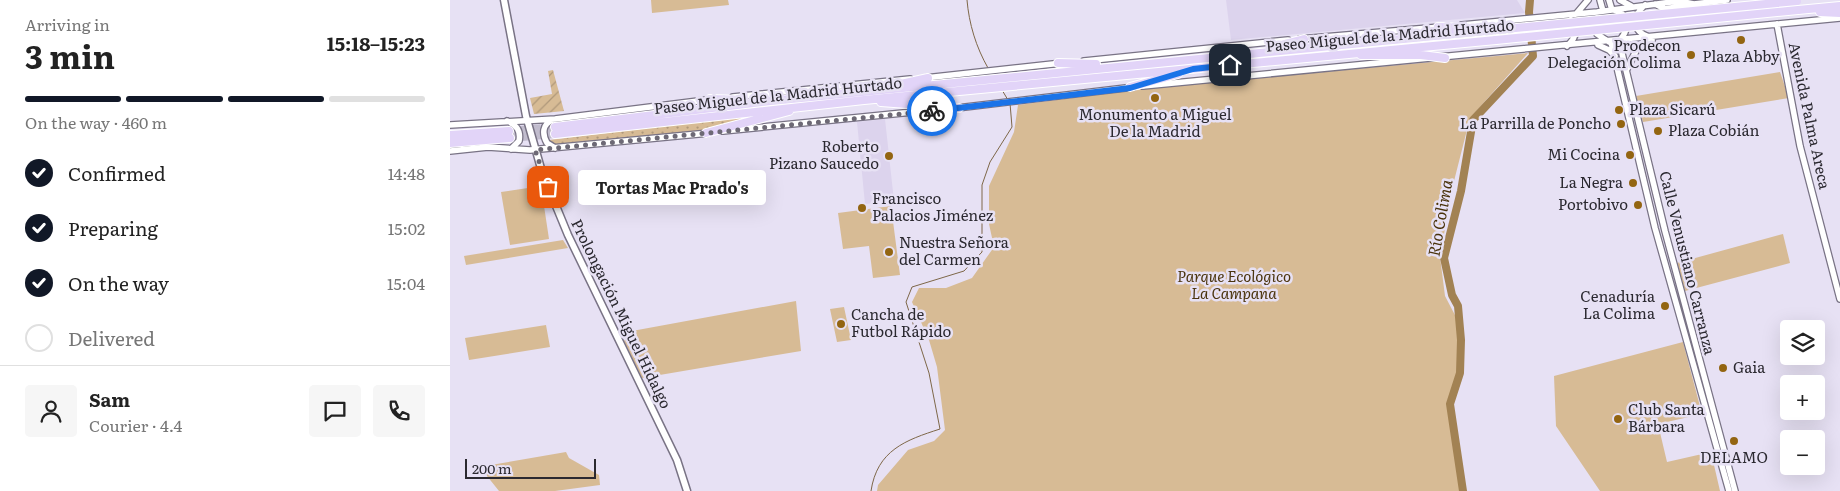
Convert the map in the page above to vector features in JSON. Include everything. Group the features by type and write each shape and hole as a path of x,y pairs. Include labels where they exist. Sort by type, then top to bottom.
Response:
{"highway":[{"name":"Paseo Miguel de la Madrid Hurtado","path":"555,126 770,101 1252,52 1800,0"},
{"name":"Paseo Miguel de la Madrid Hurtado","path":"555,126 798,107 1840,6"},
{"path":"1798,10 1840,13"},
{"path":"1438,27 1495,30"},
{"path":"1252,52 1304,39"},
{"path":"1344,54 1445,58"},
{"path":"1058,63 1135,64"},
{"path":"1130,88 1193,69"},
{"path":"873,91 928,78"},
{"path":"710,99 770,101"},
{"path":"864,100 959,108"},
{"path":"706,133 748,120 786,113 798,107"},
{"path":"450,135 509,134 450,143"}],"main road":[{"name":"Prolongación Miguel Hidalgo","path":"504,0 527,120 535,150 568,235 677,460 687,491"}],"street":[{"path":"1576,14 1588,0"},
{"path":"1600,0 1603,11"},
{"path":"1609,0 1612,10"},
{"path":"1620,0 1631,6"},
{"path":"450,125 527,120 555,126 710,99 928,78 1058,63 1576,14 1645,4 1679,1 1694,4 1727,0"},
{"path":"1645,4 1637,12 1635,22 1639,32 1655,37"},
{"path":"1612,10 1622,13 1627,22 1626,33 1619,41"},
{"path":"1603,11 1596,19 1596,29 1601,38 1611,42"},
{"path":"1562,15 1571,19 1576,28 1574,38 1567,46"},
{"path":"450,151 488,147 535,150 556,148 959,108 1130,88 1593,44 1840,18"},
{"name":"Avenida Palma Areca","path":"1777,24 1800,146 1840,299"},
{"path":"1626,69 1637,49 1655,37"},
{"name":"Calle Venustiano Carranza","path":"1619,41 1663,226 1735,491"},
{"name":"Calle Venustiano Carranza","path":"1611,42 1655,228 1729,491"},
{"path":"1593,44 1602,46 1616,57"},
{"path":"505,121 518,129 520,135 519,142 511,149"},
{"path":"555,126 549,122 543,131 547,143 556,148"}],"shaded area":[{"path":"1226,0 1517,0 1525,13 1231,40"},
{"path":"885,119 894,201 865,204 857,122"}],"green space":[{"path":"651,0 728,0 729,5 652,13"},
{"name":"Parque Ecológico La Campana","path":"1528,53 1470,118 1452,189 1440,257 1445,296 1457,319 1457,378 1447,405 1460,491 877,491 878,485 908,450 934,441 945,430 937,367 929,340 912,302 919,288 946,288 972,278 994,247 989,224 989,186 1014,132 1018,105 1142,89"},
{"path":"553,70 564,111 534,114 530,98 552,94 548,71"},
{"path":"1780,72 1789,98 1643,122 1636,96"},
{"path":"767,114 708,131 556,146 549,140"},
{"path":"541,186 549,239 510,245 501,192"},
{"path":"891,206 900,275 873,278 869,246 843,249 838,213"},
{"path":"1783,234 1790,263 1685,291 1677,263"},
{"path":"563,240 568,248 466,265 464,256"},
{"path":"796,301 801,351 642,378 624,341 632,331"},
{"name":"Cancha de Futbol Rápido","path":"844,307 851,340 837,342 830,309"},
{"path":"546,325 550,347 469,360 465,338"},
{"name":"Club Santa Bárbara","path":"1683,342 1702,414 1658,424 1667,462 1711,452 1720,491 1600,491 1556,426 1554,376"},
{"path":"566,452 569,458 599,475 600,485 555,491 499,491 487,476 485,466"}],"waterway":[{"path":"967,0 969,18 974,35 988,68"},
{"name":"Río Colima","path":"1463,491 1450,404 1460,373 1461,340 1458,306 1452,295 1444,258 1461,191 1473,120 1533,56 1529,12 1530,0"},
{"path":"1002,90 1008,100"},
{"path":"871,491 874,477 887,456 905,443 940,429 929,373 906,302 912,287 964,271 982,252 982,185 990,162 1012,127 1010,103"}],"tunnel":[{"path":"509,131 555,127"},
{"path":"510,138 555,134"}],"way so far":[{"path":"548,187 535,150 822,120 932,111"}],"place":[{"name":"Plaza Abby","path":"1741,40"},
{"name":"Prodecon Delegación Colima","path":"1691,55"},
{"name":"Monumento a Miguel De la Madrid","path":"1155,98"},
{"name":"Plaza Sicarú","path":"1619,110"},
{"name":"La Parrilla de Poncho","path":"1621,124"},
{"name":"Plaza Cobián","path":"1658,131"},
{"name":"Mi Cocina","path":"1630,155"},
{"name":"Roberto Pizano Saucedo","path":"889,156"},
{"name":"La Negra","path":"1633,183"},
{"name":"Tortas Mac Prado's","path":"548,187"},
{"name":"Portobivo","path":"1638,205"},
{"name":"Francisco Palacios Jiménez","path":"862,208"},
{"name":"Nuestra Señora del Carmen","path":"889,252"},
{"name":"Cenaduría La Colima","path":"1665,306"},
{"name":"Cancha de Futbol Rápido","path":"841,324"},
{"name":"Gaia","path":"1723,368"},
{"name":"Club Santa Bárbara","path":"1618,419"},
{"name":"DELAMO","path":"1734,441"}],"route":[{"path":"932,111 1130,88 1139,83 1193,69 1230,65"}]}
